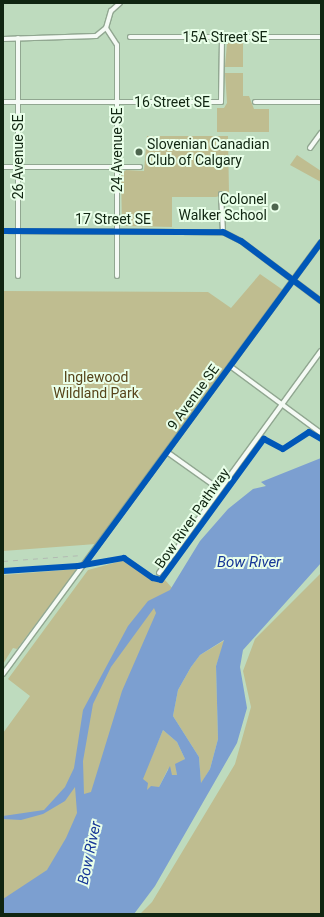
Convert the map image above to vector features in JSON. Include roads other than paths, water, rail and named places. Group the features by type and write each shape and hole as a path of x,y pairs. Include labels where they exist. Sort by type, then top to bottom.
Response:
{"street":[{"path":"3,39 89,38 106,28 111,11 120,3"},
{"name":"24 Avenue SE","path":"106,28 117,44 117,276"},
{"name":"15A Street SE","path":"130,37 321,37"},
{"name":"16 Street SE","path":"3,102 221,102 222,37"},
{"name":"26 Avenue SE","path":"18,38 18,276"},
{"path":"255,102 321,102"},
{"path":"310,148 321,133"},
{"path":"3,167 140,167"},
{"path":"221,194 223,232 241,241 321,301"},
{"name":"17 Street SE","path":"3,231 223,232"},
{"name":"9 Avenue SE","path":"3,674 321,242"},
{"path":"158,573 321,351"},
{"path":"230,366 321,433"},
{"path":"167,452 219,489"}],"water":[{"name":"Bow River","path":"321,458 321,563 243,650 240,667 247,708 237,743 155,886 134,914 3,914 3,899 47,870 66,838 77,813 75,787 65,801 43,814 21,820 3,819 3,816 44,810 65,787 74,768 83,710 128,626 148,601 170,590 200,541 228,509 253,489 266,486 261,482","holes":["154,608 156,613 122,691 91,792 84,794 83,761 93,704 111,667","224,640 216,666 218,739 210,769 201,783 199,757 173,716 178,690 191,667 200,655","163,730 177,742 185,759 175,764 177,775 172,775 170,766 159,787 151,786 147,790 148,783 143,779"]}],"railway":[{"path":"3,561 82,555"}],"place":[{"name":"Slovenian Canadian Club of Calgary","path":"139,152"},
{"name":"Colonel Walker School","path":"275,207"}],"park label":[{"name":"Inglewood Wildland Park","path":"96,386"}]}
